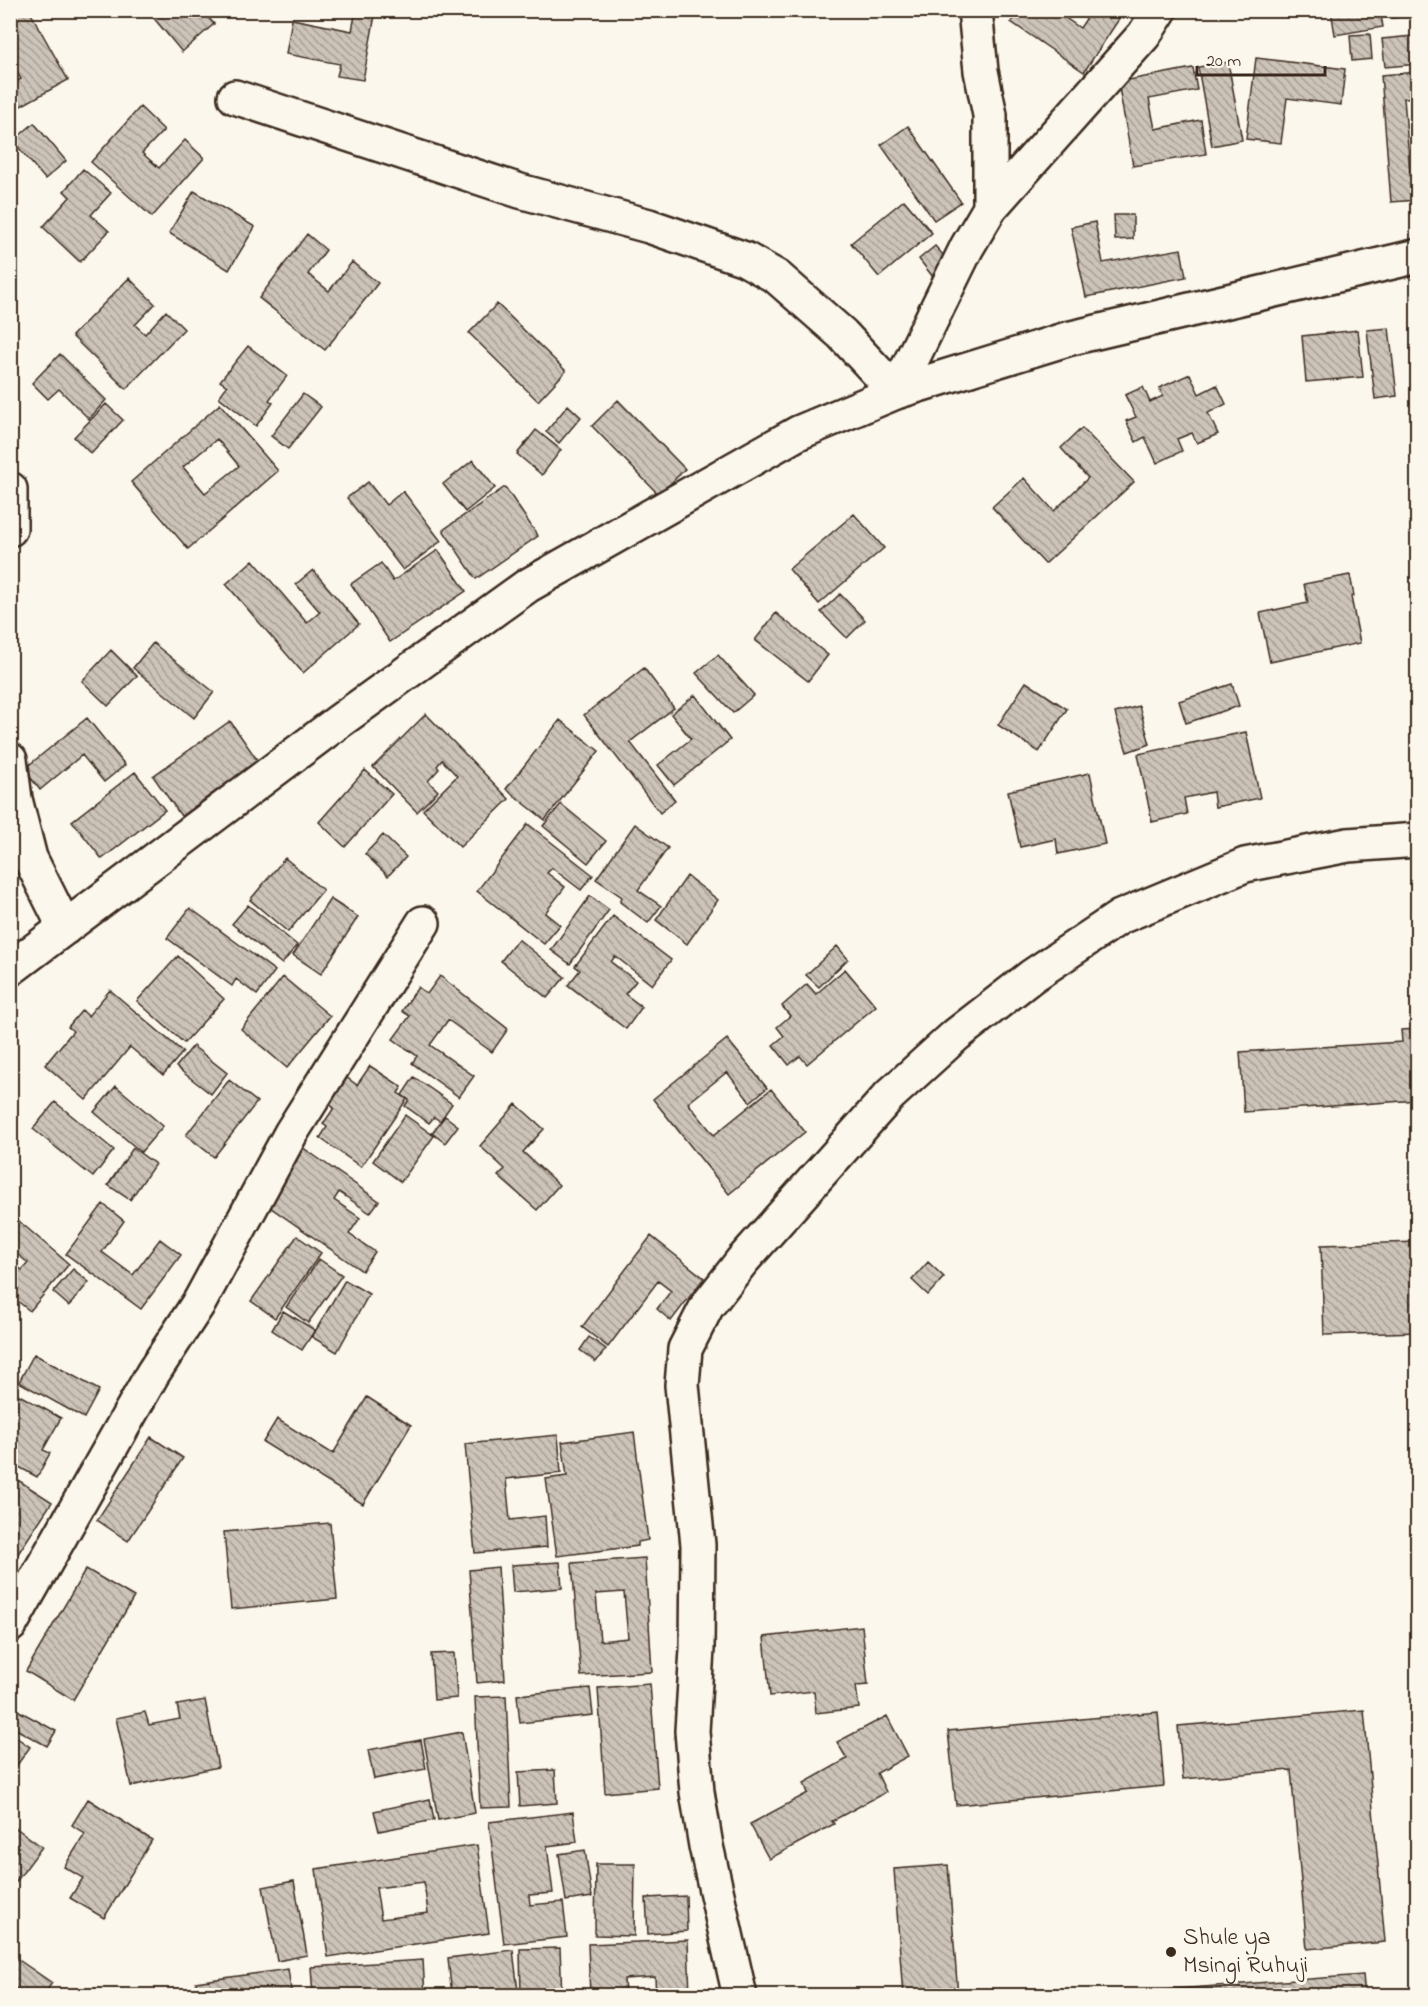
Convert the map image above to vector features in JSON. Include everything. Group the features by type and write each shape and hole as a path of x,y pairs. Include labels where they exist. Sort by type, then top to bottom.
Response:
{"street":[{"path":"975,10 981,71 990,116 990,207"},
{"path":"896,392 967,247 990,207 1144,35 1160,10"},
{"path":"235,97 520,191 648,226 745,259 777,277 842,334 896,392"},
{"path":"10,969 338,722 527,586 798,434 896,392 1067,339 1418,256"},
{"path":"10,489 10,529"},
{"path":"10,760 15,799 30,858 65,928"},
{"path":"741,1995 706,1846 697,1792 692,1731 697,1650 698,1545 682,1385 686,1349 707,1306 742,1261 890,1095 957,1035 1032,976 1120,917 1245,865 1348,845 1418,840"},
{"path":"10,1625 153,1373 200,1301 291,1133 423,923"}],"building":[{"path":"10,10 29,10 68,80 10,112 10,85 21,79 10,61"},
{"path":"147,10 202,10 214,24 182,52"},
{"path":"356,10 376,10 363,80 337,76 340,64 286,54 292,19 352,31"},
{"path":"898,10 939,10 939,17"},
{"path":"1018,10 1073,10 1067,19 1080,28 1092,10 1125,10 1084,72 1011,22"},
{"path":"1331,10 1380,10 1383,27 1335,35"},
{"path":"1391,10 1418,10 1418,64 1385,67 1382,39 1413,36 1411,16 1392,18"},
{"path":"1370,34 1372,59 1352,61 1350,35"},
{"path":"1256,58 1345,69 1341,105 1287,98 1281,143 1246,139"},
{"path":"1228,62 1242,140 1212,146 1198,67"},
{"path":"1193,68 1197,90 1149,99 1155,129 1201,120 1206,154 1133,166 1118,82"},
{"path":"1418,72 1418,97 1404,98 1410,172 1418,171 1418,200 1391,202 1381,75"},
{"path":"140,107 164,130 142,153 159,168 185,140 204,158 152,217 91,162"},
{"path":"34,123 66,161 45,179 13,141"},
{"path":"908,126 961,202 934,220 881,145"},
{"path":"83,169 111,193 91,215 109,231 80,262 43,227 70,197 64,191"},
{"path":"194,191 255,227 229,270 169,233"},
{"path":"904,200 932,233 879,277 851,243"},
{"path":"1114,215 1133,215 1133,239 1115,240"},
{"path":"1095,222 1103,263 1181,249 1186,277 1086,297 1071,227"},
{"path":"307,234 326,250 308,274 329,291 352,262 378,283 325,350 259,298"},
{"path":"935,246 950,263 933,277 919,259"},
{"path":"129,278 155,304 135,325 145,334 166,311 184,329 126,389 72,336"},
{"path":"497,304 566,371 538,401 469,333"},
{"path":"1389,328 1397,396 1375,399 1367,330"},
{"path":"1358,330 1363,377 1306,382 1302,336"},
{"path":"248,346 287,376 269,400 273,403 256,426 219,397 227,386 220,381"},
{"path":"60,354 106,400 89,419 59,389 48,399 32,383"},
{"path":"1190,374 1199,394 1217,385 1226,404 1208,413 1218,434 1197,443 1192,433 1177,439 1182,451 1157,463 1145,437 1136,442 1126,421 1136,417 1125,395 1143,387 1150,402 1163,396 1159,388"},
{"path":"303,394 321,407 288,449 271,436"},
{"path":"618,400 685,469 659,495 592,426"},
{"path":"106,404 123,420 91,454 74,437"},
{"path":"220,404 278,471 188,549 131,482","holes":["217,439 239,466 205,493 183,467"]},
{"path":"568,405 581,417 559,443 546,432"},
{"path":"1082,428 1134,482 1045,564 992,507 1024,478 1054,511 1088,478 1061,448"},
{"path":"536,430 561,450 542,475 517,454"},
{"path":"473,460 495,488 465,512 443,484"},
{"path":"368,482 386,505 403,491 441,541 403,570 347,498"},
{"path":"505,487 538,536 476,579 443,530"},
{"path":"854,514 884,548 819,604 789,569"},
{"path":"438,550 466,591 390,642 351,584 381,563 393,581"},
{"path":"253,560 307,623 320,612 296,584 313,570 359,624 303,673 226,584"},
{"path":"1350,575 1354,596 1351,597 1360,643 1270,662 1260,613 1308,603 1304,584"},
{"path":"840,594 865,620 847,638 821,612"},
{"path":"776,613 828,655 808,681 755,640"},
{"path":"153,643 214,692 194,718 133,668"},
{"path":"111,650 137,676 108,706 82,681"},
{"path":"718,655 754,695 733,713 696,673"},
{"path":"644,668 674,708 630,742 675,800 660,813 584,715"},
{"path":"1026,682 1067,709 1039,752 998,725"},
{"path":"1232,684 1239,706 1186,723 1179,701"},
{"path":"695,695 730,740 674,785 658,765 691,739 671,714"},
{"path":"1139,706 1150,744 1127,752 1115,713"},
{"path":"426,714 509,799 460,847 423,810 457,776 442,760 437,766 439,769 428,781 438,791 417,812 373,767"},
{"path":"87,718 125,765 104,782 82,755 40,790 24,769"},
{"path":"560,720 599,751 545,820 506,789"},
{"path":"230,721 258,761 181,816 153,776"},
{"path":"1246,732 1260,798 1215,807 1213,792 1184,798 1187,814 1152,822 1138,754"},
{"path":"365,770 392,794 345,847 319,822"},
{"path":"135,772 165,810 102,859 72,821"},
{"path":"1090,773 1105,844 1058,854 1056,839 1020,847 1008,791"},
{"path":"561,804 606,841 588,863 543,826"},
{"path":"528,824 593,875 581,890 552,868 547,873 565,887 545,913 560,925 544,944 477,891"},
{"path":"635,824 668,848 638,890 661,906 648,923 620,902 622,897 596,879"},
{"path":"383,835 406,857 388,876 365,854"},
{"path":"285,858 323,890 288,932 250,900"},
{"path":"687,876 718,900 687,944 656,920"},
{"path":"590,896 609,910 570,964 551,950"},
{"path":"330,899 358,917 321,974 293,955"},
{"path":"248,905 297,945 282,964 232,924"},
{"path":"190,908 275,971 257,995 236,979 232,986 167,938"},
{"path":"613,916 671,960 652,985 615,956 611,962 636,981 625,994 642,1007 626,1029 568,985 580,970 575,966"},
{"path":"518,939 565,977 547,998 501,961"},
{"path":"837,946 848,959 819,987 806,975"},
{"path":"178,956 224,999 184,1043 137,1001"},
{"path":"845,969 876,1006 807,1064 800,1056 789,1065 773,1045 784,1036 777,1027 790,1016 782,1006 807,984 816,994"},
{"path":"440,976 508,1029 492,1052 448,1020 430,1045 474,1076 459,1097 412,1063 417,1056 393,1039 410,1016 402,1011 418,987 427,994"},
{"path":"283,977 330,1016 287,1068 241,1029"},
{"path":"110,990 183,1052 163,1075 130,1047 86,1100 45,1065 73,1031 68,1027 82,1010 88,1016"},
{"path":"1418,1029 1418,1100 1244,1112 1240,1052 1402,1042 1401,1030"},
{"path":"727,1039 767,1088 750,1102 727,1072 688,1103 714,1135 771,1089 805,1132 729,1194 653,1099"},
{"path":"193,1046 227,1073 211,1094 176,1067"},
{"path":"370,1066 402,1087 398,1093 407,1099 361,1167 320,1138 327,1127 323,1124 334,1108 328,1103 346,1077 357,1085"},
{"path":"414,1077 452,1104 440,1121 434,1117 429,1123 405,1106 409,1100 402,1095"},
{"path":"229,1080 257,1102 214,1157 186,1135"},
{"path":"116,1086 163,1126 141,1152 94,1112"},
{"path":"55,1102 114,1150 93,1177 33,1129"},
{"path":"516,1104 544,1129 523,1152 559,1185 537,1210 498,1176 505,1169 480,1146"},
{"path":"405,1115 434,1136 401,1182 373,1161"},
{"path":"445,1116 458,1126 445,1143 432,1133"},
{"path":"302,1147 379,1201 370,1213 339,1192 334,1200 360,1218 349,1234 375,1252 362,1271 264,1203"},
{"path":"133,1148 155,1164 130,1200 108,1185"},
{"path":"103,1204 124,1221 102,1252 133,1275 160,1239 181,1255 141,1309 66,1254"},
{"path":"13,1216 69,1264 30,1311 10,1295 10,1261 22,1270 28,1263 10,1248 10,1219"},
{"path":"297,1236 321,1253 275,1318 251,1301"},
{"path":"651,1236 704,1278 671,1321 657,1309 671,1291 658,1281 608,1347 582,1327"},
{"path":"1418,1242 1418,1332 1324,1335 1321,1245"},
{"path":"319,1259 342,1275 308,1323 286,1307"},
{"path":"928,1262 944,1277 928,1295 912,1280"},
{"path":"73,1269 89,1282 69,1306 53,1292"},
{"path":"345,1280 369,1294 337,1352 312,1337"},
{"path":"283,1311 315,1330 302,1350 272,1330"},
{"path":"589,1337 606,1349 596,1362 580,1350"},
{"path":"34,1354 99,1390 84,1418 19,1382"},
{"path":"10,1390 61,1418 43,1450 50,1453 37,1477 10,1462"},
{"path":"367,1397 411,1425 363,1504 263,1442 277,1419 333,1454"},
{"path":"634,1432 648,1540 638,1542 638,1546 557,1556 546,1479 567,1476 562,1442"},
{"path":"558,1435 561,1473 506,1479 510,1520 545,1516 547,1547 475,1553 465,1444"},
{"path":"151,1437 183,1458 128,1541 97,1520"},
{"path":"10,1475 52,1502 10,1566"},
{"path":"330,1523 337,1599 231,1609 224,1532"},
{"path":"645,1558 652,1672 581,1676 572,1563","holes":["624,1592 628,1638 600,1641 596,1594"]},
{"path":"560,1562 562,1588 513,1592 511,1565"},
{"path":"498,1567 505,1680 477,1683 469,1570"},
{"path":"86,1569 134,1597 73,1700 26,1671"},
{"path":"862,1626 868,1685 856,1686 859,1708 816,1713 814,1691 770,1696 764,1637"},
{"path":"454,1653 457,1698 434,1700 431,1654"},
{"path":"650,1684 658,1788 605,1793 598,1688"},
{"path":"590,1688 593,1715 520,1723 517,1695"},
{"path":"506,1696 511,1807 480,1808 475,1697"},
{"path":"205,1700 218,1767 131,1786 116,1718 145,1712 149,1725 180,1719 177,1705"},
{"path":"10,1706 56,1731 47,1746 10,1726"},
{"path":"1364,1710 1385,1942 1307,1949 1291,1770 1183,1779 1178,1726"},
{"path":"1158,1712 1164,1786 956,1805 948,1731"},
{"path":"887,1716 908,1756 877,1773 886,1792 832,1821 834,1824 769,1859 750,1824 808,1793 804,1783 847,1759 837,1742"},
{"path":"462,1732 475,1813 438,1820 424,1739"},
{"path":"10,1733 30,1747 10,1775"},
{"path":"421,1740 426,1769 374,1779 368,1750"},
{"path":"555,1770 557,1803 520,1806 518,1772"},
{"path":"88,1799 152,1840 104,1918 70,1898 83,1878 64,1867 85,1834 72,1825"},
{"path":"430,1799 434,1820 379,1831 374,1811"},
{"path":"573,1812 577,1842 547,1846 553,1893 529,1895 530,1905 563,1902 567,1937 504,1944 489,1822"},
{"path":"16,1828 42,1847 10,1890 10,1836"},
{"path":"477,1845 489,1933 328,1957 316,1869","holes":["424,1882 428,1913 381,1919 376,1888"]},
{"path":"585,1850 592,1897 566,1901 559,1854"},
{"path":"596,1864 635,1864 634,1936 595,1935"},
{"path":"948,1865 958,1996 903,1996 894,1869"},
{"path":"294,1881 307,1955 277,1961 263,1887"},
{"path":"686,1896 687,1931 648,1934 646,1898"},
{"path":"688,1940 690,1996 656,1996 655,1977 624,1979 625,1996 590,1996 588,1944"},
{"path":"560,1948 562,1996 521,1996 520,1949"},
{"path":"513,1950 518,1991 503,1993 503,1996 452,1996 448,1958"},
{"path":"10,1954 52,1983 43,1996 27,1996 10,1984"},
{"path":"423,1960 425,1996 313,1996 311,1967"},
{"path":"288,1969 292,1996 198,1996 196,1982"},
{"path":"1363,1975 1365,1996 1085,1996"}],"place":[{"name":"Shule ya Msingi Ruhuji","path":"1171,1952"}]}
